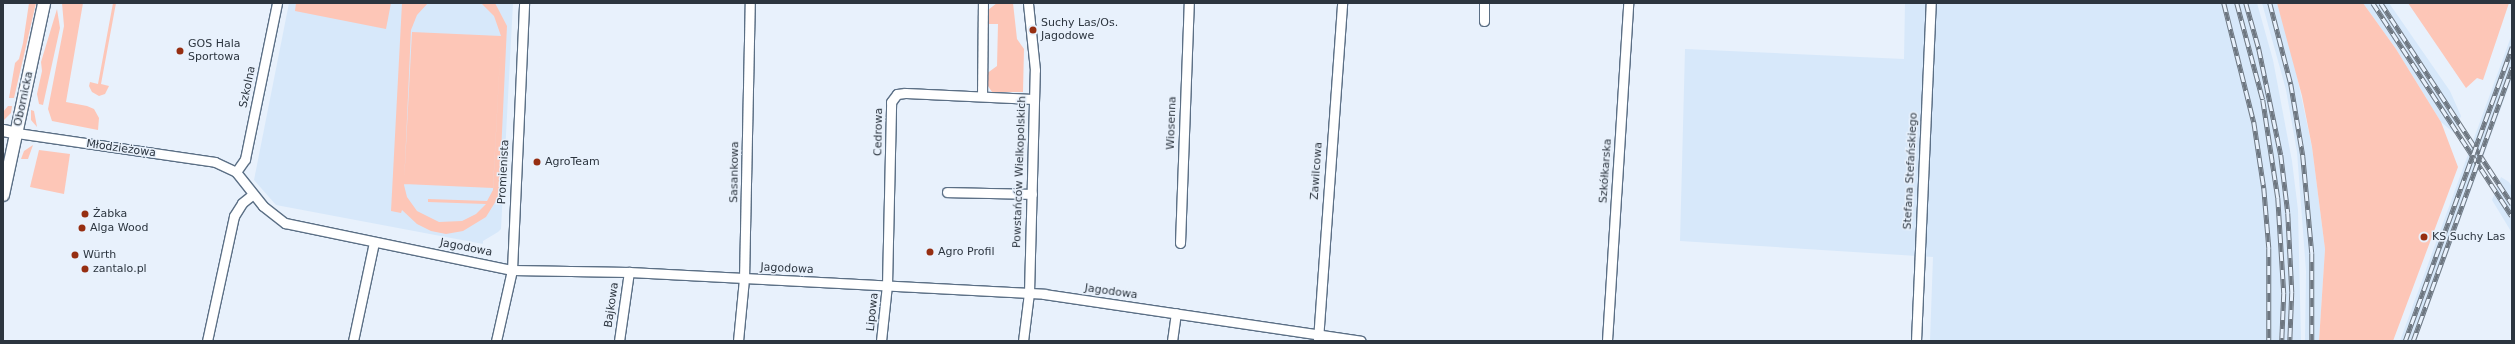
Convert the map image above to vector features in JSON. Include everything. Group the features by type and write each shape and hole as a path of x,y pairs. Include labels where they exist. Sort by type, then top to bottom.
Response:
{"main road":[{"name":"Obornicka","path":"3,195 44,3"}],"street":[{"name":"Szkolna","path":"236,172 245,159 277,3"},
{"name":"Promienista","path":"496,341 512,270 524,3"},
{"name":"Sasankowa","path":"738,341 744,279 750,3"},
{"path":"982,96 983,3"},
{"name":"Powstańców Wielkopolskich","path":"1023,341 1029,293 1034,99 1033,30 1028,3"},
{"name":"Wiosenna","path":"1180,243 1189,3"},
{"name":"Zawilcowa","path":"1318,338 1342,3"},
{"path":"1484,3 1484,21"},
{"name":"Szkółkarska","path":"1607,341 1628,3"},
{"name":"Stefana Stefańskiego","path":"1916,341 1931,3"},
{"name":"Cedrowa","path":"888,285 892,102 897,94 906,93 1034,99"},
{"name":"Młodzieżowa","path":"3,130 215,162 236,172"},
{"name":"Jagodowa","path":"236,172 268,210 285,223 512,270 629,272 1029,293 1176,313 1318,338 1361,341"},
{"path":"947,192 1032,194"},
{"path":"207,341 234,216 242,203 253,194"},
{"path":"353,341 374,242"},
{"name":"Bajkowa","path":"619,341 629,272"},
{"name":"Lipowa","path":"881,341 888,285"},
{"path":"1172,341 1176,313"}],"shaded area":[{"path":"29,3 36,3 14,98 9,98 15,63 19,59 23,43"},
{"path":"62,3 83,3 66,102 87,106 94,109 99,118 98,130 52,121 48,109 64,26"},
{"path":"113,3 116,3 101,84 109,86 105,94 99,96 92,92 89,86 90,82 98,84"},
{"path":"289,3 513,3 501,229 498,232 483,241 483,244 276,205 254,180"},
{"path":"296,3 391,3 386,29 295,11"},
{"path":"402,3 428,3 417,15 411,30 404,178 412,32 501,36 494,16 481,3 495,3 507,26 499,196 486,217 463,231 446,234 431,231 417,224 402,210 401,213 391,211","holes":["501,38 493,190 487,201 428,199 428,202 486,204 476,214 462,221 439,222 417,211 407,197 404,184 493,188"]},
{"path":"997,3 1013,3 1017,39 1024,49 1023,92 992,92 986,83 986,74 997,66 998,24 987,24 988,10"},
{"path":"1905,3 2257,3 2273,60 2292,161 2298,210 2301,341 1930,341 1933,257 1680,241 1685,49 1904,59"},
{"path":"2262,3 2277,3 2292,53 2312,147 2325,249 2319,341 2305,341 2306,271 2297,152 2286,90"},
{"path":"2277,3 2363,3 2396,49 2441,122 2458,167 2393,341 2319,341 2325,249 2312,147 2302,96"},
{"path":"2363,3 2389,3 2450,91 2461,116 2454,133 2441,122 2396,49"},
{"path":"2408,3 2509,3 2483,80 2477,78 2466,88"},
{"path":"57,9 60,28 43,105 39,104 37,94 42,71 41,62"},
{"path":"2512,34 2512,78 2416,341 2400,341"},
{"path":"8,106 12,106 11,113 3,121 3,112"},
{"path":"31,110 34,111 37,127 31,120"},
{"path":"33,145 28,159 21,159 24,151"},
{"path":"39,150 70,154 64,194 30,187"},
{"path":"2501,177 2509,182 2512,187 2512,233 2492,200"}],"railway":[{"path":"2224,3 2254,122 2264,188 2269,248 2269,341"},
{"path":"2237,3 2263,100 2278,198 2284,293 2282,341"},
{"path":"2246,3 2259,49 2281,155 2288,213 2292,292 2290,341"},
{"path":"2270,3 2291,84 2303,156 2312,253 2312,341"},
{"path":"2373,3 2512,216"},
{"path":"2381,3 2512,204"},
{"path":"2405,341 2512,47"},
{"path":"2413,341 2512,67"}],"place":[{"name":"Suchy Las/Os. Jagodowe","path":"1033,30"},
{"name":"GOS Hala Sportowa","path":"180,51"},
{"name":"AgroTeam","path":"537,162"},
{"name":"Żabka","path":"85,214"},
{"name":"Alga Wood","path":"82,228"},
{"name":"KS Suchy Las","path":"2424,237"},
{"name":"Agro Profil","path":"930,252"},
{"name":"Würth","path":"75,255"},
{"name":"zantalo.pl","path":"85,269"}]}
